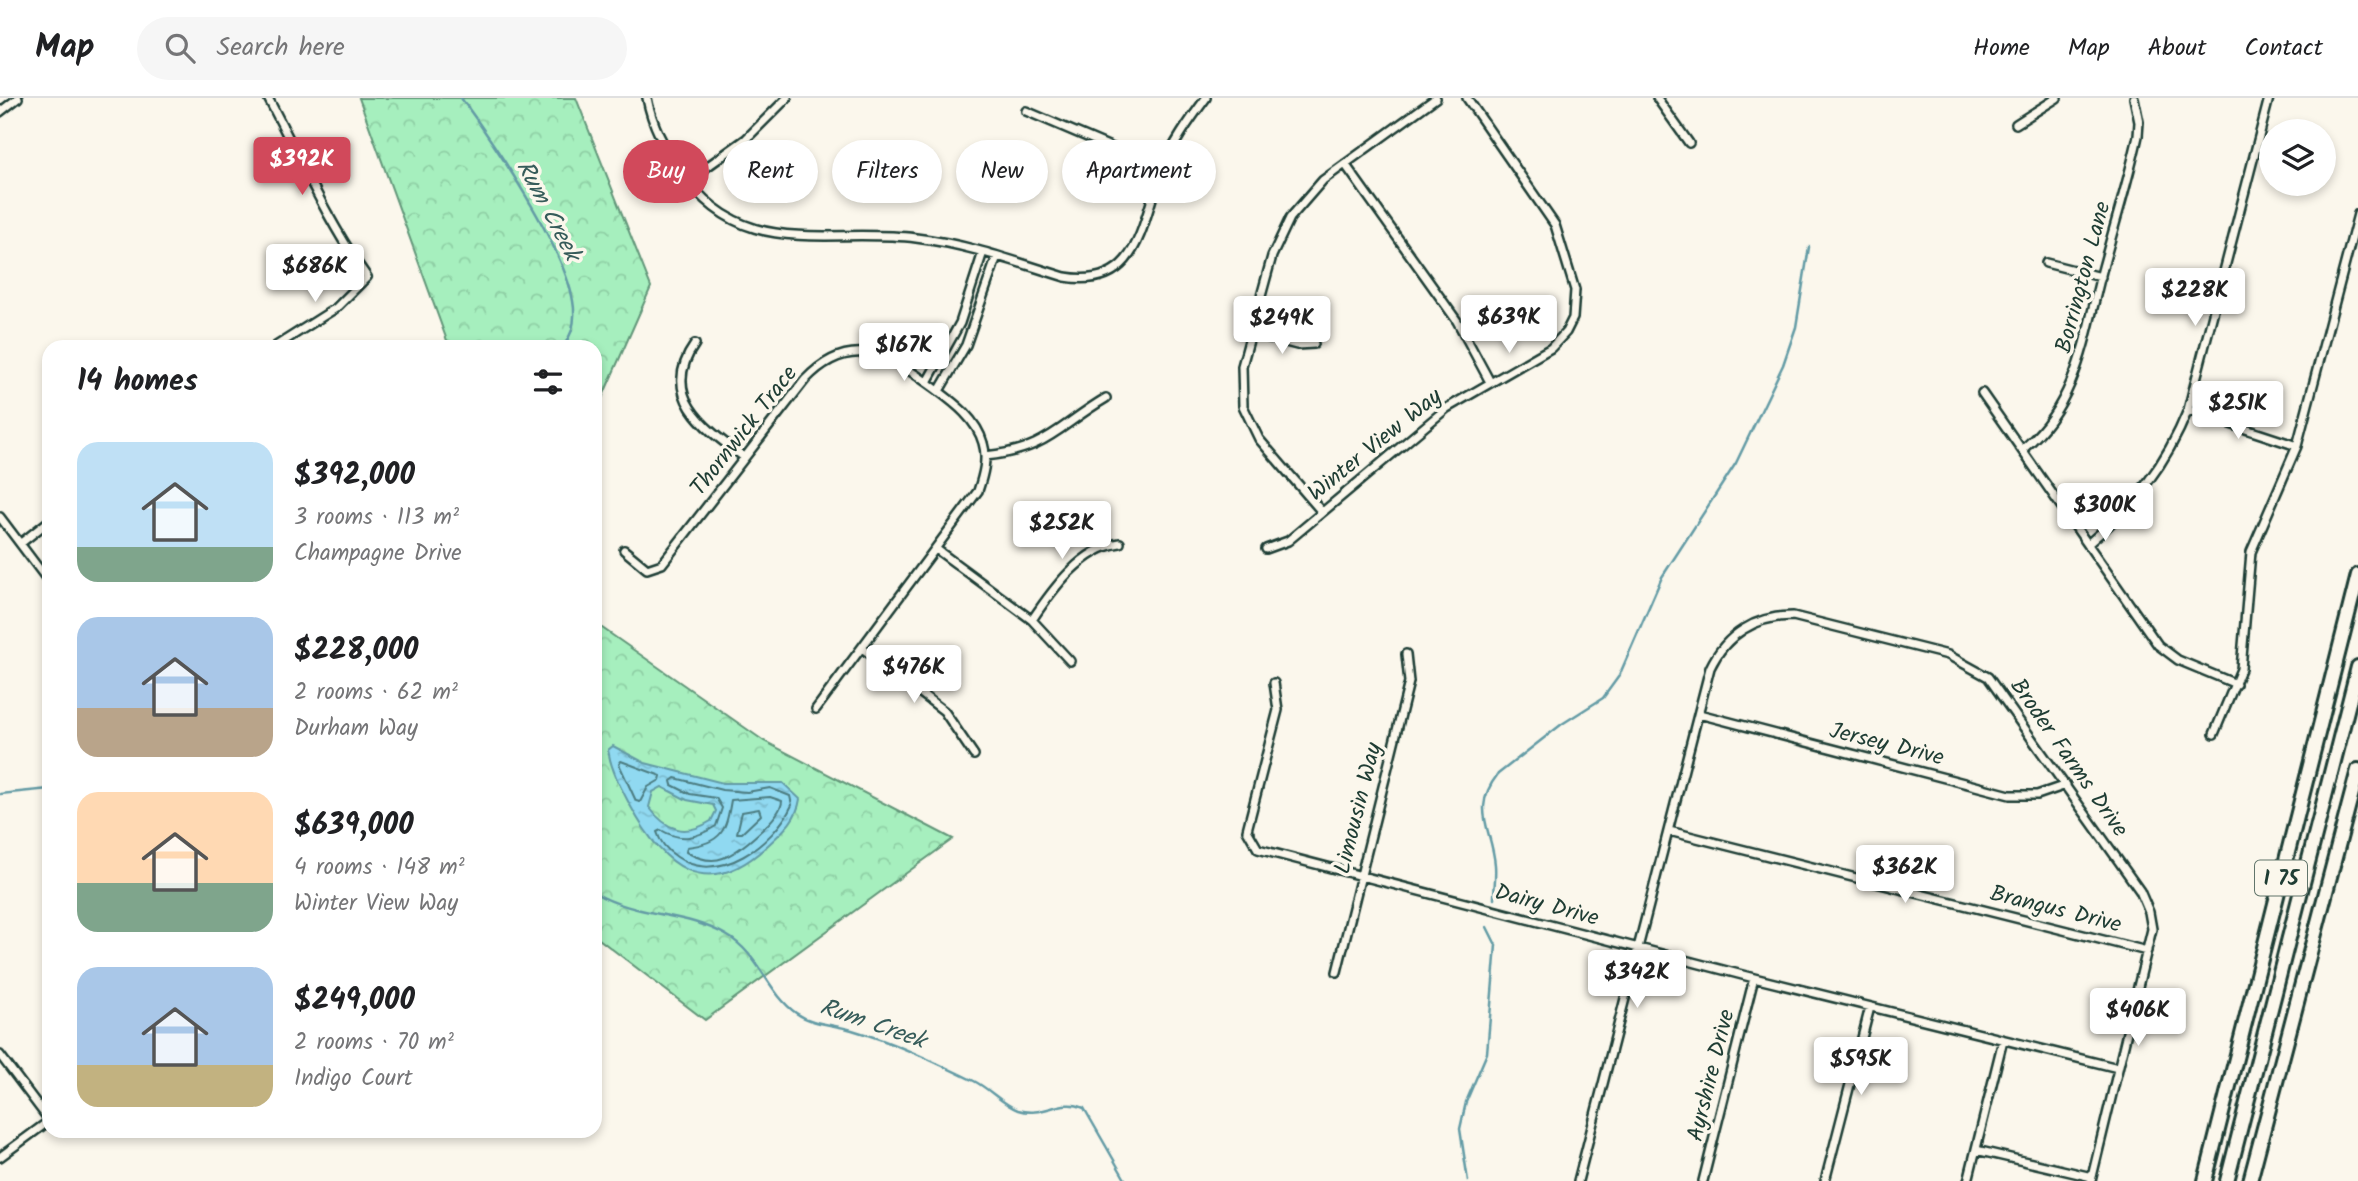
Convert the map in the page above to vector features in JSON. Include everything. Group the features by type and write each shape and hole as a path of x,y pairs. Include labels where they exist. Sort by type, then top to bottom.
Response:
{"highway":[{"name":"I 75","path":"2205,1181 2358,575"},
{"path":"2227,1181 2358,667"},
{"name":"I 75","path":"2250,1181 2358,770"}],"street":[{"path":"0,112 18,98"},
{"path":"268,98 304,173 346,248 367,277 336,308 285,340"},
{"path":"647,98 661,140"},
{"path":"709,165 746,139 788,98"},
{"path":"1177,140 1206,98"},
{"path":"1322,512 1259,439 1246,416 1241,377 1272,256 1282,230 1311,191 1436,98"},
{"name":"Winter View Way","path":"1266,549 1281,546 1434,417 1556,343 1573,317 1576,297 1552,219 1467,98"},
{"path":"1657,98 1689,143"},
{"path":"2016,124 2057,98"},
{"name":"Borrington Lane","path":"2023,449 2044,430 2068,393 2080,361 2138,136 2139,122 2134,98"},
{"path":"2089,543 2121,517 2142,493 2176,440 2188,410 2269,98"},
{"path":"1026,110 1095,140"},
{"path":"1345,164 1457,321 1490,382"},
{"path":"708,203 716,211 757,230 916,238 983,252 1076,279 1090,279 1109,273 1135,250 1151,203"},
{"path":"2214,734 2236,684 2242,661 2251,552 2297,446 2358,214"},
{"path":"927,382 960,323 983,252"},
{"path":"939,391 974,326 998,256"},
{"path":"2046,263 2101,277"},
{"path":"960,323 974,326"},
{"path":"1251,333 1297,345 1314,344"},
{"path":"695,344 687,357 684,374 687,402 702,425 744,457"},
{"name":"Thornwick Trace","path":"624,551 647,569 662,564 805,380 832,359 863,352 876,353 897,361 939,391 973,424 984,445 985,456"},
{"path":"1982,393 2158,645 2178,660 2236,684"},
{"path":"816,709 975,496 985,456 1028,449 1056,434 1106,398"},
{"path":"2188,410 2297,446"},
{"path":"0,517 42,573"},
{"path":"20,543 42,526"},
{"path":"1032,620 1047,598 1083,560 1105,547 1120,543"},
{"path":"936,549 1032,620 1070,661"},
{"name":"Broder Farms Drive","path":"1578,1181 1710,668 1724,645 1749,625 1763,619 1793,616 1948,655 1977,669 1997,686 2140,891 2150,912 2152,929 2091,1179"},
{"path":"862,648 944,710 974,755"},
{"name":"Limousin Way","path":"1337,972 1409,682 1406,654"},
{"name":"Dairy Drive","path":"1274,682 1278,710 1248,822 1249,837 1258,849 1754,978 2119,1068"},
{"name":"Jersey Drive","path":"1699,714 2010,794 2037,795 2066,785"},
{"name":"Brangus Drive","path":"1670,831 2147,951"},
{"name":"Ayrshire Drive","path":"1703,1181 1754,978"},
{"path":"1825,1181 1870,1007"},
{"path":"1968,1181 2003,1040"},
{"path":"0,1055 42,1111"},
{"path":"0,1157 42,1125"},
{"path":"1976,1150 2091,1179"}],"green space":[{"path":"359,98 576,98 651,287 602,398 602,340 447,340"},
{"path":"602,628 764,741 953,839 705,1020 602,941"}],"water":[{"path":"613,746 645,763 723,783 783,783 800,799 792,819 783,831 745,863 725,872 706,874 688,870 657,846 643,827 617,779 608,750","holes":["662,787 687,800 713,805 716,811 711,821 693,829 677,829 663,822 649,807 653,792"]}],"waterway":[{"name":"Rum Creek","path":"461,98 526,196 556,253 573,301 574,319 567,340"},
{"path":"1494,899 1495,865 1484,809 1490,787 1498,774 1562,724 1603,698 1619,676 1662,577 1736,463 1783,365 1796,327 1809,247"},
{"path":"0,794 42,790"},
{"name":"Rum Creek","path":"602,896 627,906 694,922 726,935 747,952 777,994 803,1017 867,1035 914,1053 974,1081 1018,1110 1036,1112 1068,1105 1084,1108 1126,1181"},
{"path":"1468,1181 1460,1129 1466,1102 1487,1053 1496,945 1487,927"}]}
